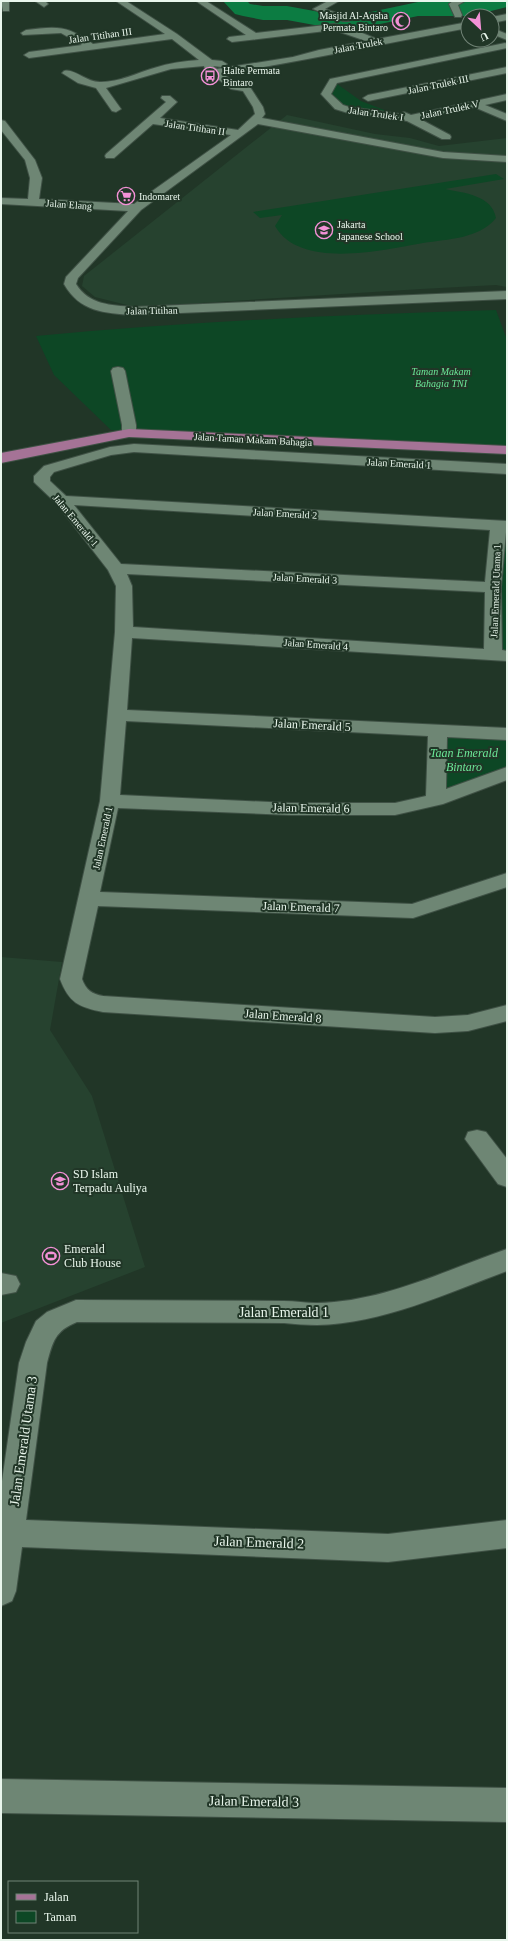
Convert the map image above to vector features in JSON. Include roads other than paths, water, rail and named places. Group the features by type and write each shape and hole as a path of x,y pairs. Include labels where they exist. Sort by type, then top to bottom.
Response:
{"main road":[{"name":"Jalan Taman Makam Bahagia","path":"1,458 104,437 129,434 507,450"}],"street":[{"path":"120,1 174,36 235,87 246,89 258,107 258,117 443,156 507,152"},
{"path":"200,1 254,36"},
{"path":"335,1 316,9 346,19"},
{"path":"457,9 452,21 460,28"},
{"path":"54,21 61,29"},
{"name":"Jalan Trulek","path":"211,67 235,69 294,60 319,53 460,26"},
{"path":"232,39 334,27 342,28 376,42"},
{"path":"26,32 61,29 72,32 91,47"},
{"name":"Jalan Titihan III","path":"29,55 174,36"},
{"path":"333,80 506,43"},
{"name":"Jalan Trulek","path":"211,67 287,54 319,53"},
{"path":"226,64 235,69 250,83 246,89"},
{"path":"67,73 91,85 99,86 166,68 211,67"},
{"name":"Jalan Trulek III","path":"365,96 507,70"},
{"name":"Jalan Trulek I","path":"347,88 333,80 326,94 339,107 348,110 410,118"},
{"path":"99,86 116,109"},
{"name":"Jalan Trulek I","path":"365,96 410,118"},
{"name":"Jalan Trulek V","path":"410,118 507,97"},
{"path":"110,156 172,102 166,98"},
{"path":"475,104 507,118"},
{"name":"Jalan Titihan","path":"258,117 240,133 138,208 72,277 70,284 73,291 80,298 92,305 133,311 507,295"},
{"name":"Jalan Trulek V","path":"410,118 446,136"},
{"name":"Jalan Titihan II","path":"150,120 240,133"},
{"path":"1,123 30,160 36,178 33,201"},
{"path":"473,155 507,159"},
{"name":"Jalan Elang","path":"1,201 33,201 138,208"},
{"path":"118,371 129,425 129,434"},
{"name":"Jalan Emerald 1","path":"71,979 90,899 110,801 124,632 124,586 116,569 62,500 42,482 42,476 49,469 110,452 134,448 507,469"},
{"name":"Jalan Emerald 2","path":"62,500 502,526"},
{"name":"Jalan Emerald Utama 1","path":"500,656 494,587 502,526"},
{"name":"Jalan Emerald 3","path":"116,569 494,587"},
{"name":"Jalan Emerald 4","path":"124,632 500,656"},
{"name":"Jalan Emerald 5","path":"117,715 438,732 507,734"},
{"path":"436,800 438,732"},
{"name":"Jalan Emerald 6","path":"110,801 290,809 394,809 436,800 507,773"},
{"name":"Jalan Emerald 7","path":"90,899 408,911 421,909 507,880"},
{"name":"Jalan Emerald 8","path":"71,979 75,990 85,1000 103,1004 436,1025 468,1023 507,1013"},
{"path":"477,1139 507,1177"},
{"name":"Jalan Emerald 1","path":"54,1320 76,1311 284,1312 318,1314 356,1309 413,1295 507,1260"},
{"name":"Jalan Emerald Utama 3","path":"1,1590 33,1363 41,1334 54,1320"},
{"name":"Jalan Emerald 2","path":"10,1533 388,1548 507,1534"},
{"name":"Jalan Emerald 3","path":"1,1796 507,1805"}],"waterway":[{"path":"234,1 243,9 263,13 287,13 347,24 418,9 471,9 502,1"}],"place":[{"name":"Masjid Al-Aqsha Permata Bintaro","path":"401,21"},
{"name":"Halte Permata Bintaro","path":"210,76"},
{"name":"Indomaret","path":"126,196"},
{"name":"Jakarta Japanese School","path":"324,230"},
{"name":"SD Islam Terpadu Auliya","path":"60,1181"},
{"name":"Emerald Club House","path":"51,1256"}],"park label":[{"name":"Taman Makam Bahagia TNI","path":"441,376"},
{"name":"Taan Emerald Bintaro","path":"464,760"}]}
